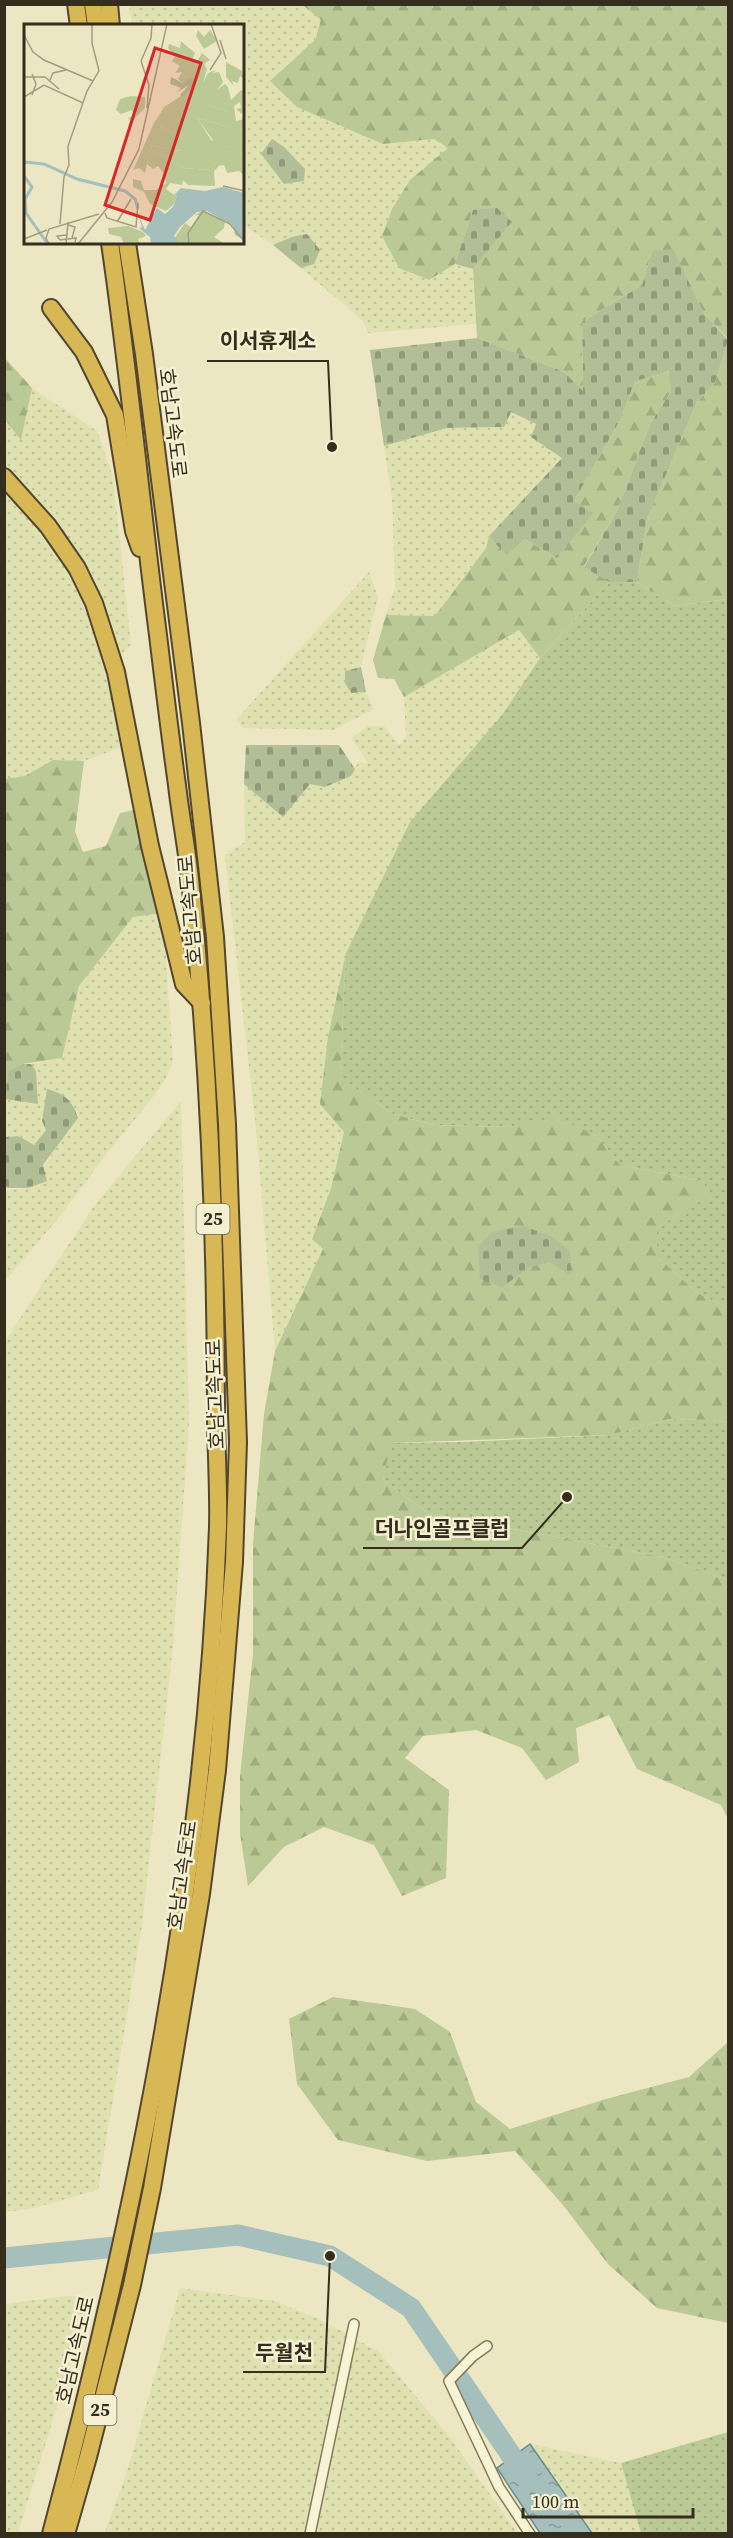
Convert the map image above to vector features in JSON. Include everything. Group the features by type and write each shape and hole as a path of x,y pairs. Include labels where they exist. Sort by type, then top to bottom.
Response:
{"highway":[{"path":"76,4 79,24"},
{"path":"93,4 96,24"},
{"path":"109,4 111,24"},
{"name":"호남고속도로","path":"51,2534 80,2421 132,2194 184,1898 195,1813 212,1632 218,1520 215,1282 210,1133 202,1003 191,881 151,581 125,350 110,244"},
{"name":"호남고속도로","path":"66,2534 132,2285 152,2188 201,1894 217,1770 234,1562 238,1442 227,1124 215,937 192,723 144,354 127,244"},
{"path":"138,244 144,354"},
{"path":"51,308 84,352 115,415 134,531 151,581"},
{"path":"4,477 48,526 77,568 94,603 116,672 150,846 184,984 202,1003"}],"street":[{"path":"310,2534 354,2324"},
{"path":"487,2346 473,2356 449,2381 499,2487 530,2534"}],"green space":[{"path":"280,4 304,6 322,19 315,40 280,71 383,144 434,139 449,148 410,180 399,268 429,280 455,264 473,269 476,324 368,333 363,321 301,268 314,264 292,237 273,245 244,226 244,24 132,24 129,5"},
{"path":"281,5 728,5 728,339 703,312 672,250 652,251 642,285 582,322 583,392 564,372 477,338 473,269 512,222 473,210 455,264 429,280 399,268 382,236 392,209 410,180 448,148 434,139 383,144 297,107 270,81 315,40 321,20 304,6"},
{"path":"272,139 284,147 305,169 304,181 284,184 261,154"},
{"path":"497,208 512,222 473,269 455,264 473,210"},
{"path":"307,234 320,250 314,264 301,268 273,245 292,237"},
{"path":"673,249 703,312 728,340 715,383 697,402 647,519 637,582 609,582 584,567 617,511 650,424 671,392 669,371 635,381 620,420 574,501 593,513 557,558 525,539 506,556 489,536 562,458 531,437 536,424 511,412 504,427 447,428 384,446 370,350 477,338 564,372 583,391 582,322 642,285 652,251"},
{"path":"728,340 728,599 675,606 637,582 647,519 697,402 715,383"},
{"path":"5,358 32,388 21,440 5,420"},
{"path":"670,371 671,392 650,424 617,511 584,566 609,582 540,658 519,630 404,697 394,679 378,678 373,660 386,615 435,616 486,548 489,536 506,556 525,539 557,558 592,513 574,501 620,420 635,380"},
{"path":"32,388 97,431 113,477 131,645 120,655 130,744 84,761 53,760 25,776 5,779 4,634 7,633 4,630 4,420 21,439"},
{"path":"510,412 536,424 531,437 562,458 489,536 486,548 435,616 386,615 395,587 392,498 384,446 447,428 503,427"},
{"path":"369,572 378,597 361,667 345,671 351,693 366,692 374,709 333,730 244,728 236,720"},
{"path":"609,582 637,582 675,606 728,599 728,1308 697,1293 657,1256 657,1228 708,1196 703,1181 620,1165 597,1136 557,1118 509,1127 434,1125 393,1114 340,1078 346,953 410,822 502,715 540,658"},
{"path":"520,629 540,658 502,715 344,1132 331,1188 312,1238 323,1249 275,1351 256,1129 225,855 245,842 244,784 283,816 310,784 351,776 358,762 368,763 352,738 368,726 384,726 399,745 406,737 404,697"},
{"path":"361,667 366,692 351,693 345,683 345,671"},
{"path":"246,745 339,745 355,769 351,776 325,787 310,784 283,817 244,784"},
{"path":"53,760 84,761 75,832 83,852 106,846 120,813 147,807 163,913 133,917 79,986 62,1058 22,1064 10,1071 5,1099 5,779 25,776"},
{"path":"163,913 173,1062 164,1082 146,1106 61,1215 5,1281 5,1190 28,1188 55,1150 46,1130 34,1145 18,1136 6,1137 5,1099 38,1103 36,1071 31,1064 62,1058 79,986 133,917"},
{"path":"346,953 340,1078 393,1114 434,1125 509,1127 557,1117 597,1136 620,1165 703,1181 709,1196 657,1228 657,1256 697,1293 728,1308 728,1423 712,1420 669,1419 609,1435 391,1443 383,1480 428,1513 662,1557 728,1580 728,1819 721,1805 637,1769 609,1715 576,1728 579,1762 546,1780 522,1748 476,1730 423,1736 405,1758 449,1790 446,1878 402,1896 374,1845 324,1827 284,1847 248,1886 240,1833 240,1776 253,1654 253,1544 264,1414 275,1351 323,1249 312,1239 331,1188 344,1132 320,1104 328,1037"},
{"path":"22,1064 31,1064 36,1071 38,1104 5,1099 9,1071"},
{"path":"47,1089 67,1099 78,1118 43,1165 47,1181 28,1188 7,1188 4,1183 6,1137 18,1136 34,1145 46,1130 42,1121"},
{"path":"181,1101 189,1423 173,1646 142,1925 98,2190 30,2209 5,2212 5,1341 94,1206"},
{"path":"523,1226 553,1237 570,1252 571,1276 550,1262 530,1267 502,1287 480,1279 478,1247 492,1232"},
{"path":"669,1419 712,1420 728,1423 728,1580 662,1557 428,1513 383,1480 390,1443 609,1435"},
{"path":"333,1997 415,2009 450,2032 476,2102 510,2129 606,2099 689,2077 728,2042 728,2323 657,2308 608,2264 563,2205 515,2151 427,2161 338,2140 297,2084 289,2019"},
{"path":"180,2288 275,2301 323,2321 379,2352 449,2436 517,2533 104,2534 126,2475"},
{"path":"66,2296 91,2296 18,2533 5,2533 5,2304"},
{"path":"728,2432 728,2533 641,2533 621,2463"},
{"path":"530,2444 621,2463 641,2533 592,2533"}],"water":[{"path":"530,2444 592,2533 540,2533 497,2468"}],"waterway":[{"path":"4,2258 238,2235 330,2256 411,2308 528,2480"}],"place":[{"name":"이서휴게소","path":"332,447"},
{"name":"더나인골프클럽","path":"567,1497"},
{"name":"두월천","path":"330,2256"}]}
